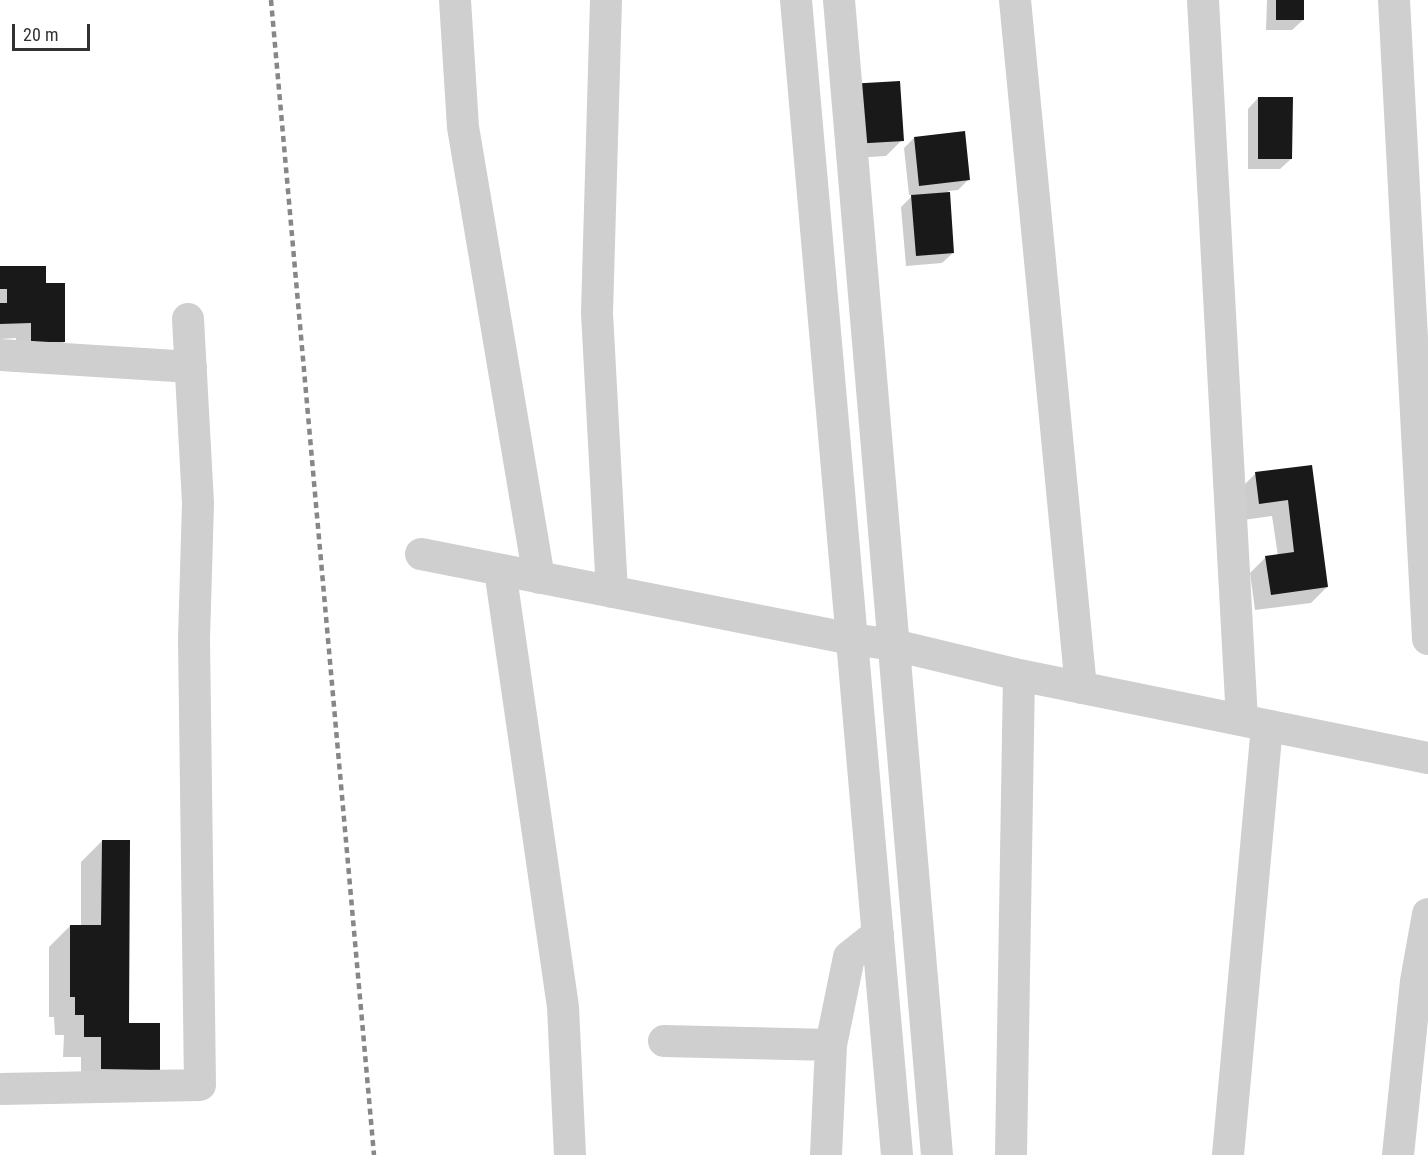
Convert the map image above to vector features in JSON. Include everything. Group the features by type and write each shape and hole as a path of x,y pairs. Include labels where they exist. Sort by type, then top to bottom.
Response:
{"street":[{"path":"455,0 463,127 539,578"},
{"path":"606,0 597,313 612,592"},
{"path":"796,0 897,1155"},
{"path":"839,0 937,1155"},
{"path":"1015,0 1081,688"},
{"path":"1203,0 1255,723 1228,1155"},
{"path":"1394,0 1428,639"},
{"path":"0,1089 200,1085 194,639 198,503 188,319"},
{"path":"0,355 191,367"},
{"path":"422,554 852,639 894,645 1019,675 1428,758"},
{"path":"500,570 563,1007 570,1155"},
{"path":"1011,1155 1019,675"},
{"path":"1398,1155 1416,981 1428,914"},
{"path":"826,1155 831,1045 849,957 878,934"},
{"path":"664,1041 831,1045"}],"building":[{"path":"1276,0 1304,0 1304,20 1276,20"},
{"path":"900,81 904,141 852,144 848,84"},
{"path":"1258,97 1293,97 1292,159 1258,159"},
{"path":"965,131 970,180 919,186 914,137"},
{"path":"950,192 954,253 916,256 911,195"},
{"path":"0,266 46,266 46,283 65,283 65,342 31,342 31,323 0,324 0,303 7,303 7,289 0,289"},
{"path":"1312,465 1328,587 1271,595 1265,556 1294,552 1288,500 1259,504 1255,472"},
{"path":"102,840 130,840 129,1023 160,1023 160,1070 101,1069 101,1037 84,1037 84,1015 75,1015 75,997 70,997 70,925 101,925"}],"railway":[{"path":"271,0 374,1155"}]}
